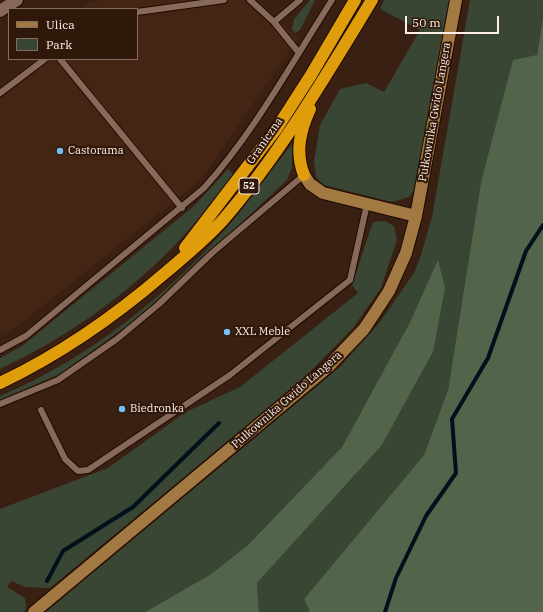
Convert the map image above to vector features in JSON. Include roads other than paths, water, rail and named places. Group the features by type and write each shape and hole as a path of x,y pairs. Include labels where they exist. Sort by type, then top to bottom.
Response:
{"highway":[{"name":"Graniczna","path":"158,279 188,245 277,128 311,75 354,0"},
{"name":"Graniczna","path":"0,383 30,368 73,343 118,312 193,249 223,220 269,160 323,80 372,0"},
{"path":"304,175 299,152 301,131 323,80"}],"street":[{"path":"0,11 17,0"},
{"name":"Pułkownika Gwido Langera","path":"34,612 328,367 348,348 364,329 389,291 406,253 416,216 456,0"},
{"path":"304,175 318,191 323,194 416,216"}],"lane":[{"path":"138,12 224,0"},
{"path":"250,0 274,22 299,53"},
{"path":"274,22 300,0"},
{"path":"0,350 26,336 182,208 204,188 227,162 270,101 332,0"},
{"path":"0,93 44,60"},
{"path":"61,60 182,208"},
{"path":"0,404 58,380 117,339 160,304 212,252 304,175"},
{"path":"41,410 52,436 65,459 78,471 88,470 230,375 350,280 367,204"}],"waterway":[{"path":"385,612 396,578 426,516 456,473 452,419 488,358 526,251 543,225"},
{"path":"47,581 63,551 133,507 219,423"}],"place":[{"name":"Castorama","path":"60,151"},
{"name":"XXL Meble","path":"227,332"},
{"name":"Biedronka","path":"122,409"}]}
